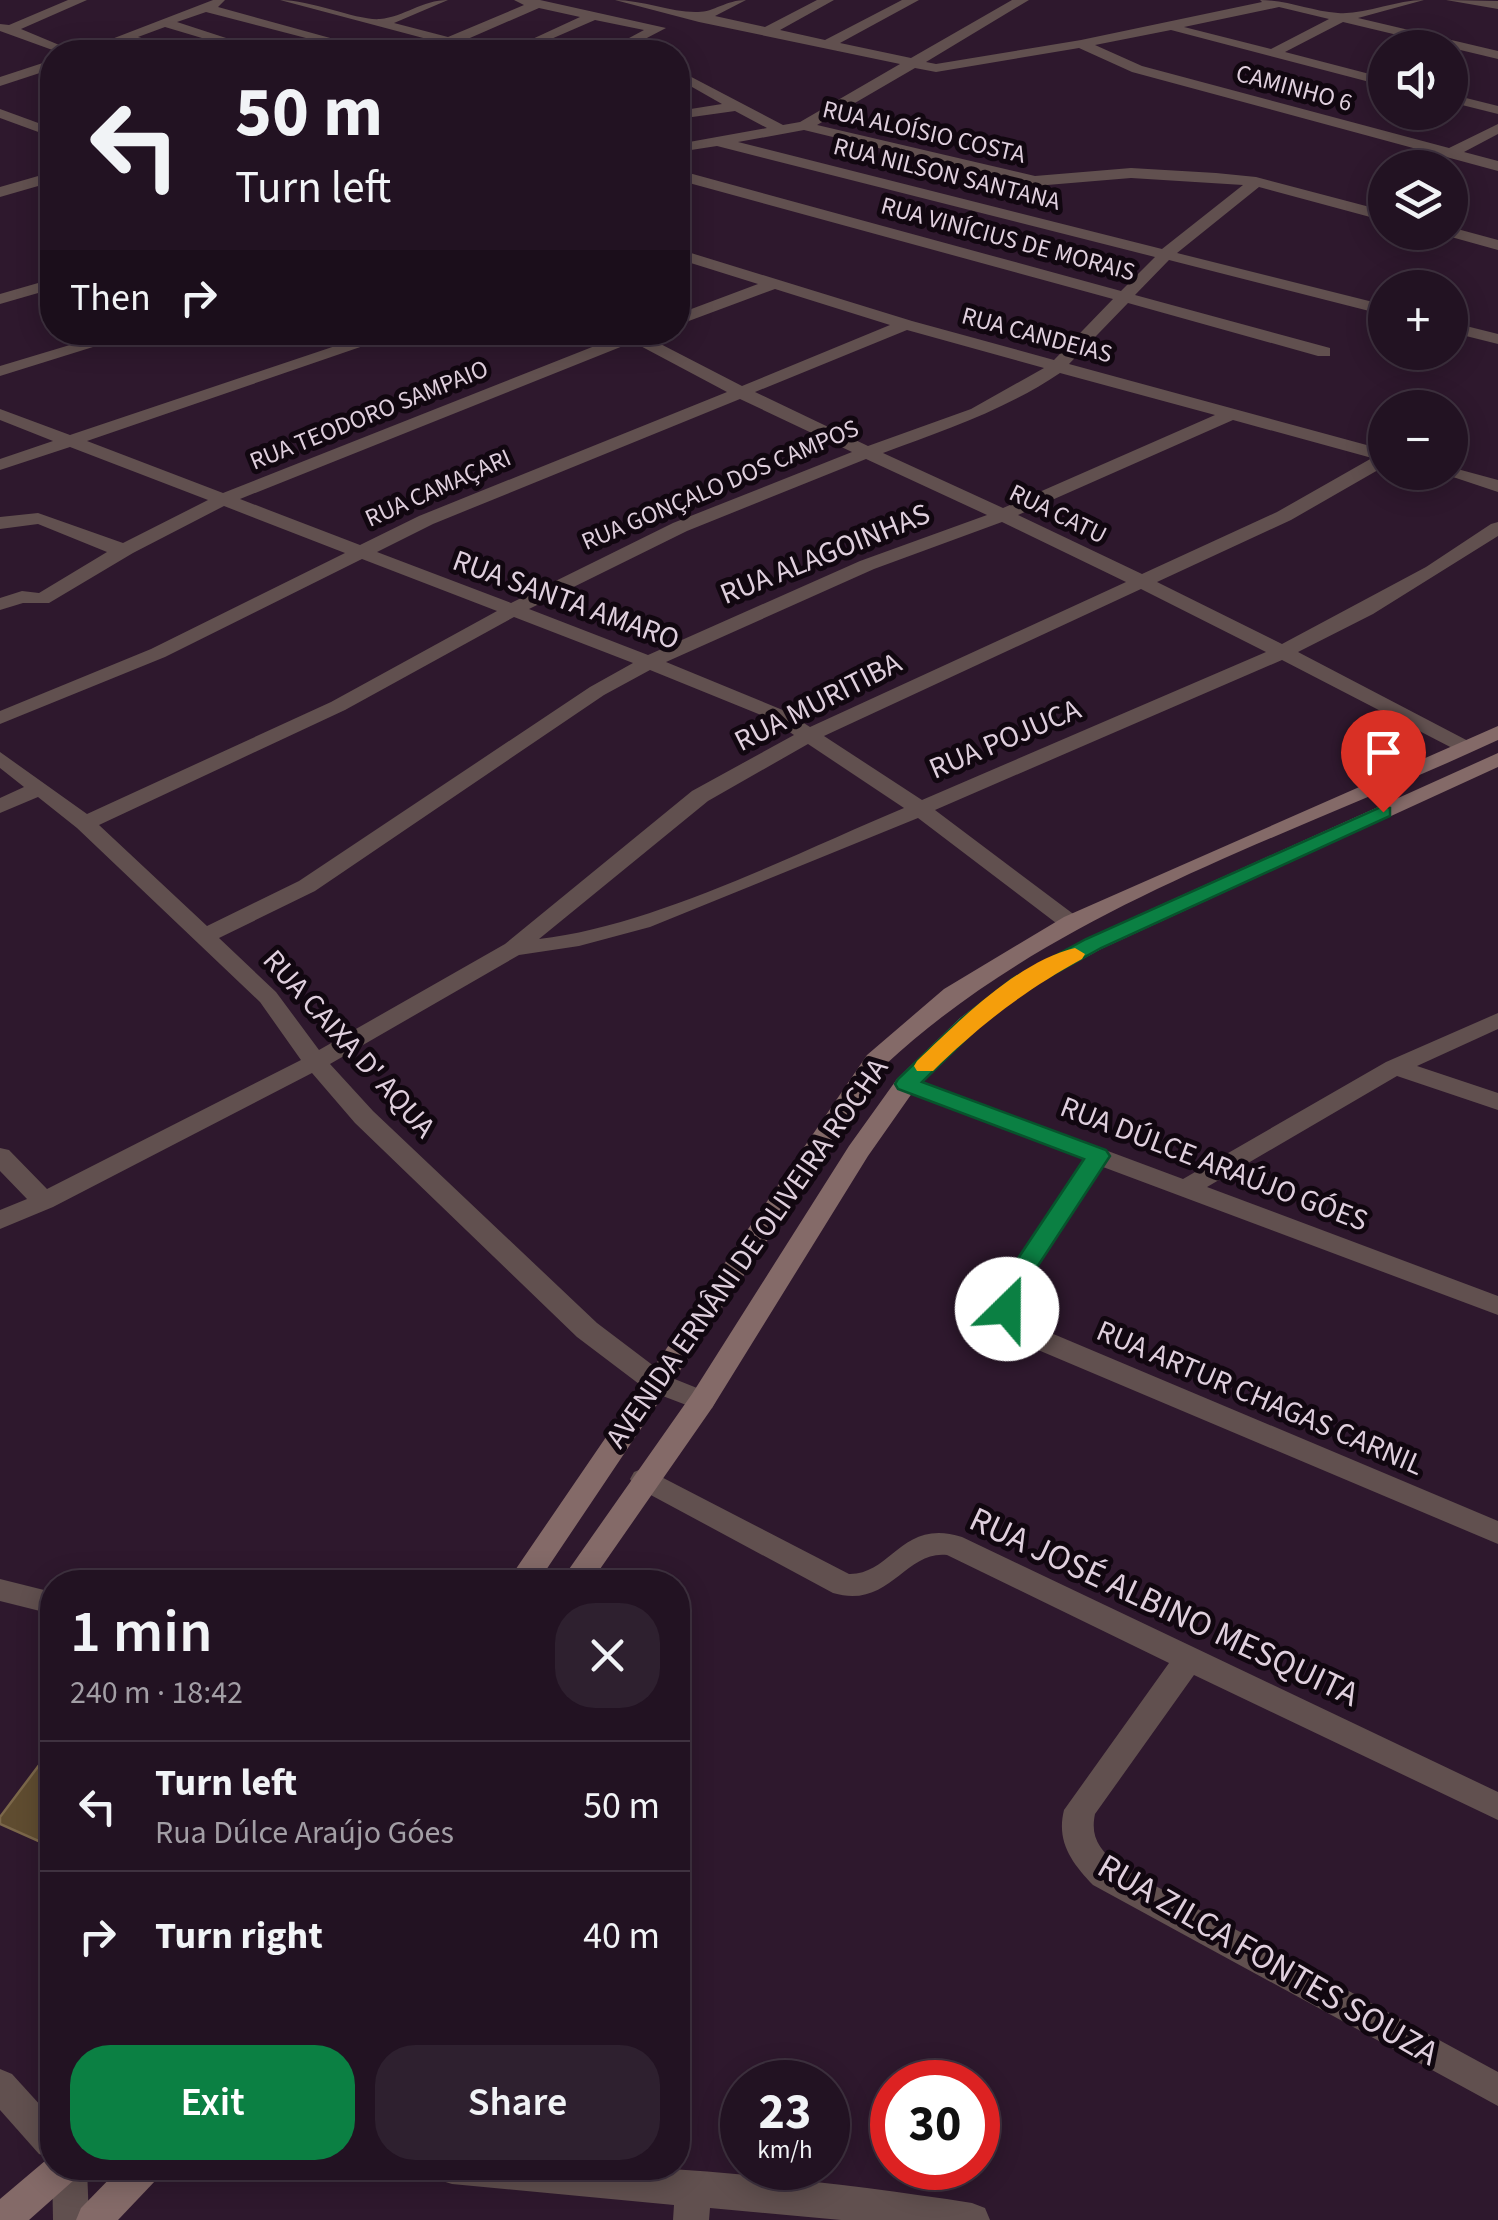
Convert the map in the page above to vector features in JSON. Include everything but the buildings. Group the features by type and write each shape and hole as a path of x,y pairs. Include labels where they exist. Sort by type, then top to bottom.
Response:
{"main road":[{"name":"AVENIDA ERNÂNI DE OLIVEIRA ROCHA","path":"530,1570 876,1060 916,1020 977,973 1068,922 1498,732"},
{"name":"AVENIDA ERNÂNI DE OLIVEIRA ROCHA","path":"583,1570 702,1400 858,1152 906,1084 969,1024 1020,984 1094,944 1498,759"},
{"path":"3,2220 51,2180"},
{"path":"94,2220 132,2180"}],"street":[{"path":"5,28 80,0"},
{"path":"119,40 224,0"},
{"path":"287,0 441,40"},
{"path":"324,10 346,0"},
{"path":"381,24 441,0"},
{"path":"622,0 914,64 948,68 1273,2 1498,54"},
{"path":"634,40 738,0"},
{"path":"766,32 827,0"},
{"path":"826,45 912,0"},
{"path":"980,0 1016,3"},
{"path":"1274,54 1342,17 1417,0"},
{"path":"1453,0 1498,5"},
{"path":"453,40 528,2 656,29"},
{"path":"690,146 804,126 1016,3"},
{"path":"206,8 328,40"},
{"path":"538,40 590,17"},
{"path":"165,24 220,40"},
{"path":"1168,26 1368,78"},
{"path":"5,28 40,41"},
{"path":"125,38 133,40"},
{"name":"CAMINHO 6","path":"1081,44 1138,68 1441,150"},
{"path":"0,82 40,68"},
{"path":"690,81 781,130"},
{"path":"1468,102 1498,110"},
{"path":"690,114 737,106"},
{"path":"0,113 40,128"},
{"name":"RUA ALOÍSIO COSTA","path":"804,126 1035,181 1160,174 1256,182 1368,212"},
{"path":"1458,150 1498,128"},
{"name":"RUA NILSON SANTANA","path":"716,141 1368,306"},
{"name":"CAMINHO 6","path":"1468,158 1498,166"},
{"name":"RUA VINÍCIUS DE MORAIS","path":"690,178 1324,352"},
{"path":"0,192 40,180"},
{"name":"RUA GONÇALO DOS CAMPOS","path":"86,823 338,706 508,611 680,527 977,413 1020,392 1057,366 1166,254 1256,182"},
{"path":"1468,237 1498,245"},
{"name":"RUA CANDEIAS","path":"690,260 906,326 1368,452"},
{"path":"690,315 771,285"},
{"path":"0,299 40,287"},
{"name":"RUA CAMAÇARI","path":"0,718 158,653 426,520 906,326"},
{"path":"1468,332 1498,339"},
{"path":"0,371 89,345"},
{"path":"0,465 357,345"},
{"name":"RUA TEODORO SAMPAIO","path":"0,604 42,598 224,499 607,345"},
{"name":"RUA CATU","path":"654,345 865,453 1003,515 1284,652 1465,747"},
{"name":"RUA SANTA AMARO","path":"0,414 778,715 920,808 1068,922"},
{"name":"RUA ALAGOINHAS","path":"205,936 308,886 597,691 649,662 868,566 1003,515 1229,415"},
{"name":"RUA MURITIBA","path":"0,1220 44,1202 316,1062 513,950 700,796 811,734 1284,516 1368,467"},
{"path":"1468,478 1498,486"},
{"path":"0,523 35,516 112,548 126,549"},
{"name":"RUA POJUCA","path":"513,950 552,946 658,919 920,808 1284,652 1428,577 1498,528"},
{"name":"RUA CAIXA D' AQUA","path":"0,758 86,823 268,997 316,1062 364,1117 587,1330 657,1383 702,1400"},
{"path":"0,806 40,788"},
{"path":"1186,1188 1396,1067 1498,1020"},
{"path":"1396,1067 1498,1102"},
{"name":"RUA DÚLCE ARAÚJO GÓES","path":"906,1084 1498,1306"},
{"path":"0,1156 44,1202"},
{"name":"RUA ARTUR CHAGAS CARNIL","path":"1098,1156 1008,1293 1007,1309 1019,1326 1041,1340 1498,1533"},
{"name":"RUA JOSÉ ALBINO MESQUITA","path":"644,1479 844,1585 869,1586 916,1547 938,1542 1498,1807"},
{"path":"0,1590 40,1600"},
{"name":"RUA ZILCA FONTES SOUZA","path":"1188,1660 1080,1810 1075,1826 1079,1848 1106,1875 1498,2090"},
{"path":"0,2085 40,2130"},
{"path":"66,2180 71,2220"},
{"path":"532,2180 693,2204 894,2208 972,2220"}],"slow traffic":[{"path":"925,1066 969,1024 1020,984 1075,954"}],"route":[{"path":"1007,1309 1008,1293 1098,1156 906,1084 969,1024 1020,984 1094,944 1383,812"}]}
